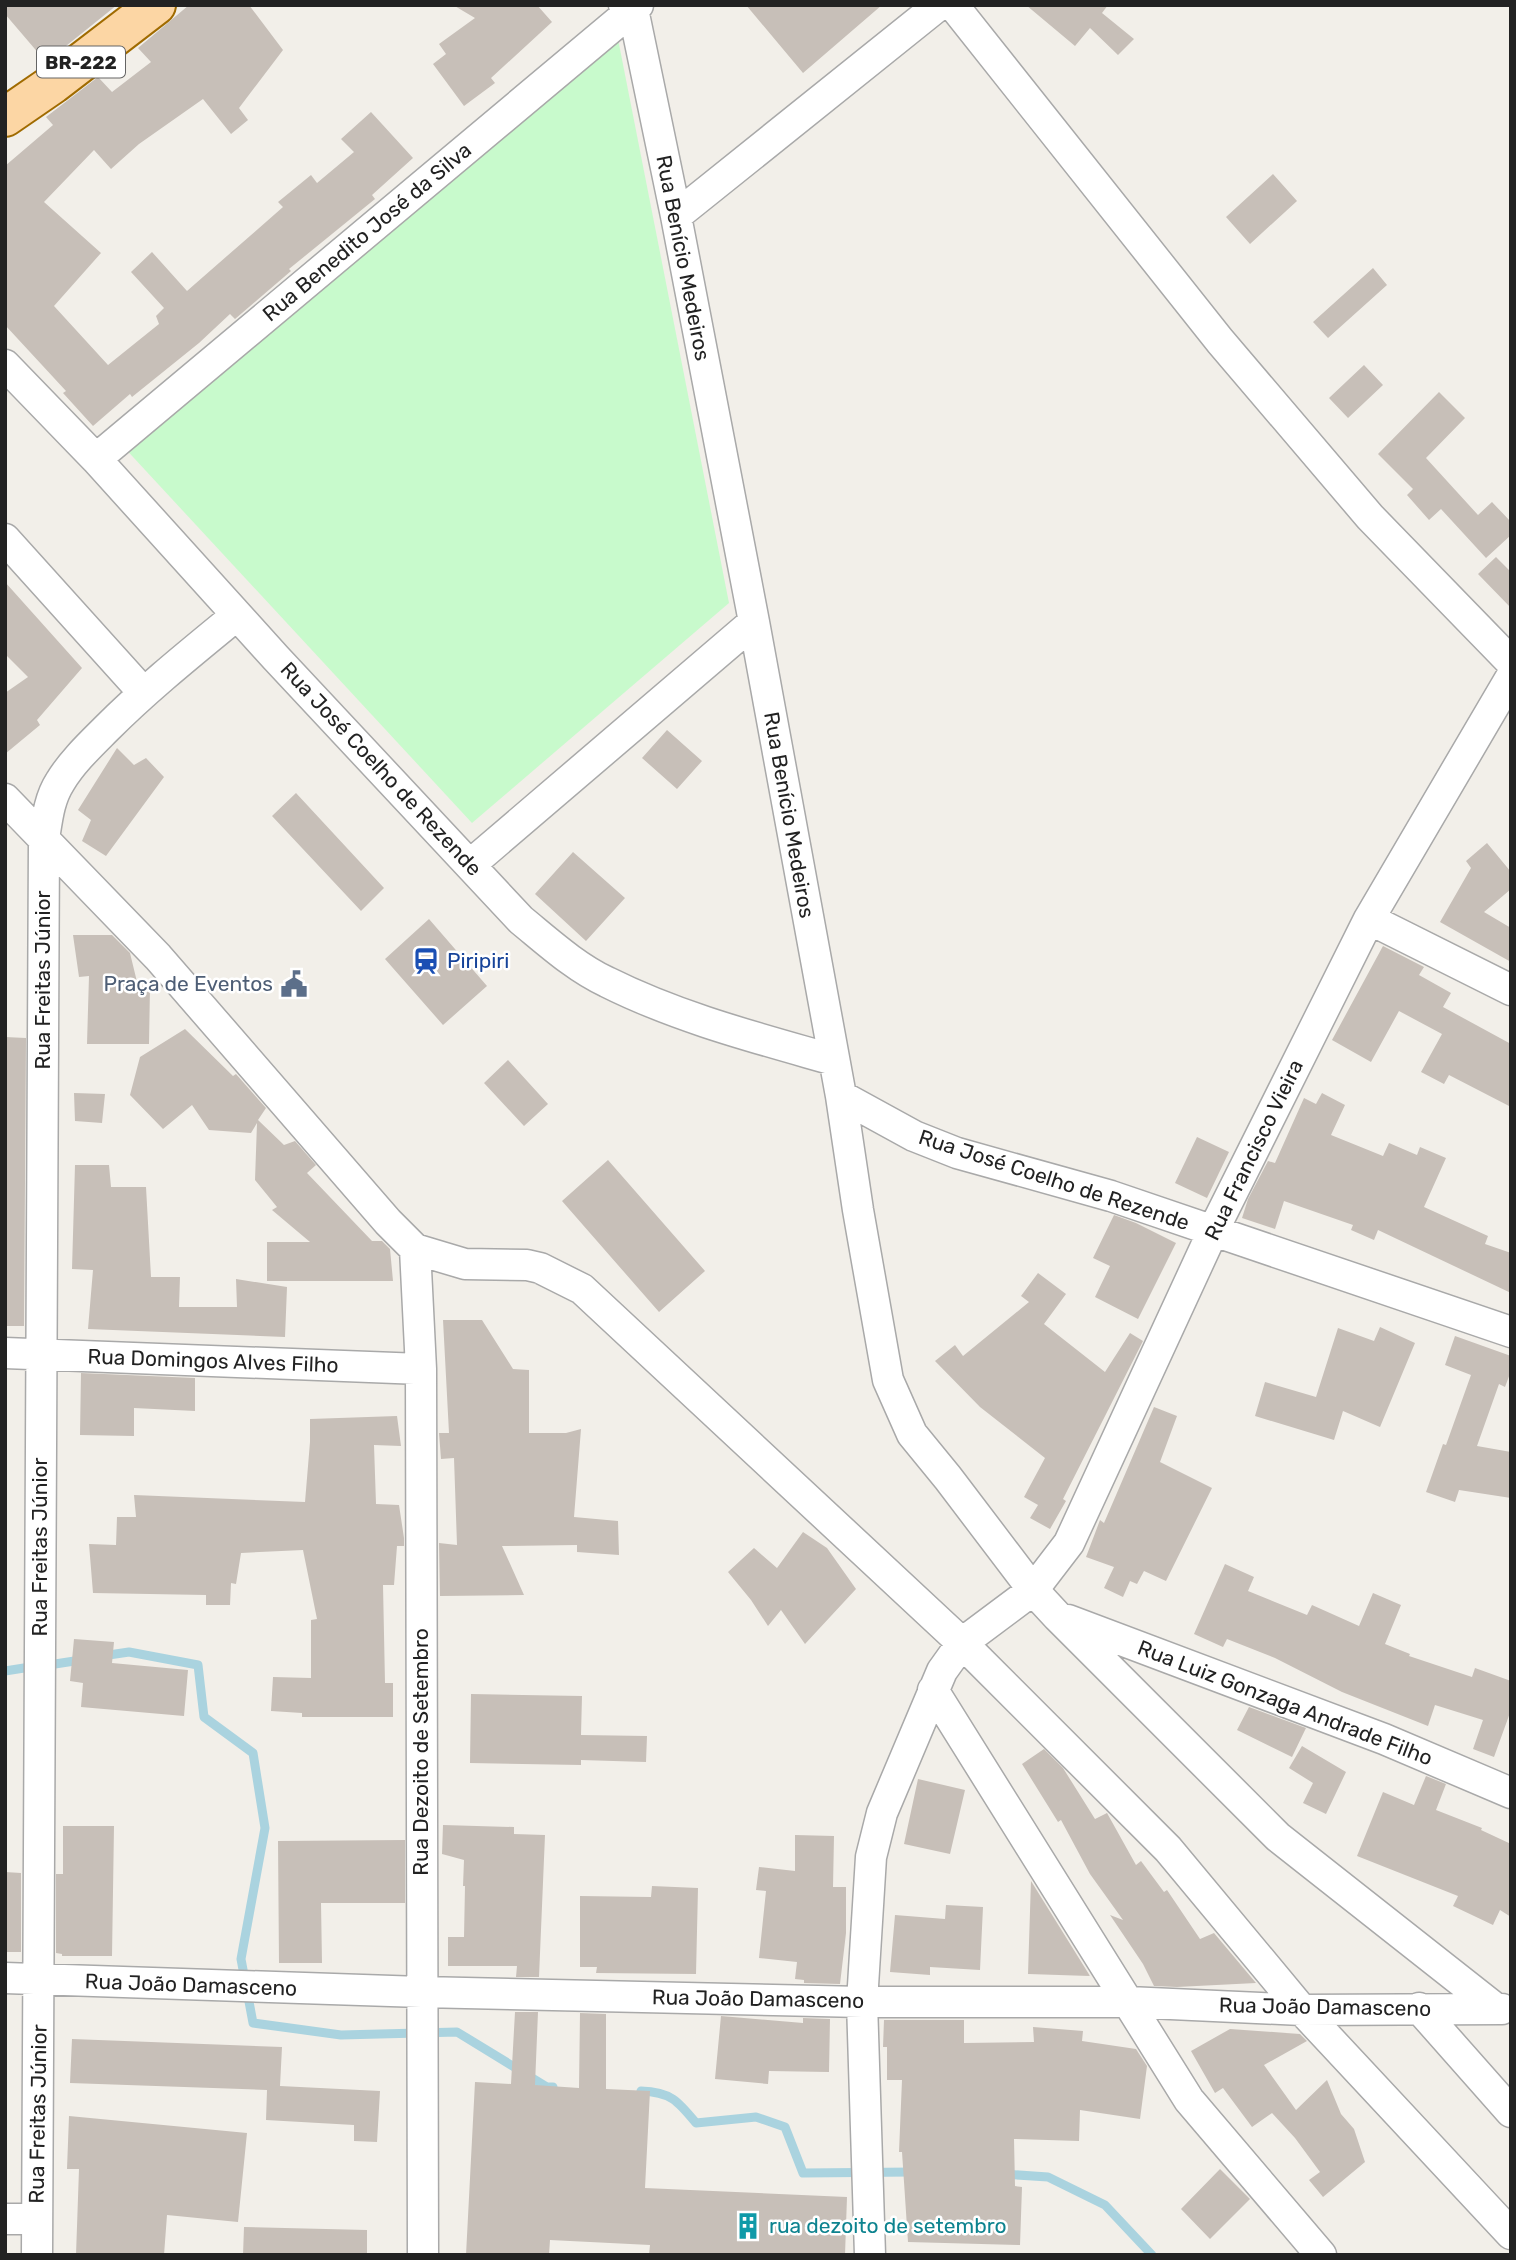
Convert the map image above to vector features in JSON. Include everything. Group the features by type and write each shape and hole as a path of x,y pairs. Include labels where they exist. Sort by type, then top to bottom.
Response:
{"main road":[{"name":"BR-222","path":"5,117 156,5"}],"street":[{"path":"676,216 939,5"},
{"path":"953,5 1220,341 1370,517 1511,662"},
{"name":"Rua Benício Medeiros","path":"632,7 676,216 754,622 841,1096 864,1249 888,1380 912,1434 1033,1590 1058,1617 1239,1801 1278,1837 1503,2009"},
{"name":"Rua Benedito José da Silva","path":"96,459 632,7"},
{"name":"Rua José Coelho de Rezende","path":"5,365 96,459 521,920 563,954 605,982 690,1018 834,1060"},
{"path":"5,539 143,692"},
{"name":"Rua Freitas Júnior","path":"37,2255 44,839 48,812 60,781 84,751 143,692 237,615"},
{"path":"471,864 754,622"},
{"name":"Rua Francisco Vieira","path":"870,2255 862,2002 870,1857 882,1813 942,1671 962,1643 1033,1590 1069,1544 1213,1231 1369,919 1511,677"},
{"path":"5,799 158,957 415,1250 465,1264 527,1265 540,1268 582,1289 962,1643 1168,1849 1302,2010 1511,2234"},
{"path":"1369,919 1511,990"},
{"name":"Rua José Coelho de Rezende","path":"841,1096 914,1136 957,1153 1111,1196 1511,1332"},
{"name":"Rua Dezoito de Setembro","path":"415,1250 421,1369 422,2255"},
{"name":"Rua Domingos Alves Filho","path":"5,1353 421,1369"},
{"name":"Rua Luiz Gonzaga Andrade Filho","path":"1058,1617 1384,1739 1511,1793"},
{"path":"933,1690 1189,2100 1321,2255"},
{"name":"Rua João Damasceno","path":"5,1978 421,1992 862,2002 1128,2002 1302,2010 1503,2009"},
{"path":"1419,2008 1511,2112"},
{"path":"5,2219 37,2219"}],"green space":[{"path":"618,39 729,603 472,823 121,444"}],"building":[{"path":"5,5 117,5 46,62 5,14"},
{"path":"189,5 249,5 283,50 239,108 248,120 231,134 203,99 139,144 111,169 94,150 44,202 101,253 54,306 108,365 159,324 156,316 164,308 131,272 152,252 187,291 283,207 278,202 311,175 317,183 354,152 341,139 371,112 413,158 372,195 375,199 289,269 291,271 235,319 230,314 199,343 132,397 130,394 93,426 63,393 66,391 5,325 5,166 53,125 46,117 98,77 112,92 151,62 138,48"},
{"path":"453,5 537,5 552,22 491,78 495,83 464,106 433,64 446,54 439,44 475,18"},
{"path":"746,5 882,5 803,73"},
{"path":"1026,5 1108,5 1102,13 1134,39 1118,55 1090,28 1075,46"},
{"path":"1273,174 1297,201 1250,244 1226,217"},
{"path":"1373,268 1387,285 1328,338 1313,322"},
{"path":"1364,365 1383,385 1348,418 1329,398"},
{"path":"1439,392 1465,418 1426,458 1478,515 1492,502 1511,522 1511,535 1486,558 1441,509 1429,520 1407,495 1413,489 1378,454"},
{"path":"1496,557 1511,572 1511,608 1478,574"},
{"path":"5,582 82,668 37,720 40,725 5,754 5,693 28,677 5,654"},
{"path":"667,730 702,761 677,789 642,758"},
{"path":"117,748 134,765 146,758 164,777 106,856 82,841 91,820 78,810"},
{"path":"296,793 384,888 361,911 272,816"},
{"path":"1487,843 1511,872 1511,889 1484,912 1511,928 1511,962 1440,922 1471,868 1466,861"},
{"path":"573,852 625,898 586,941 535,894"},
{"path":"429,919 487,986 443,1025 385,959"},
{"path":"73,935 112,935 130,953 138,986 150,987 149,1044 87,1044 89,976 79,977"},
{"path":"1383,946 1424,967 1419,975 1451,993 1443,1007 1511,1044 1511,1107 1449,1075 1444,1084 1421,1072 1442,1034 1399,1011 1371,1062 1332,1040"},
{"path":"185,1029 233,1076 236,1074 266,1108 258,1120 284,1145 295,1141 316,1165 307,1173 372,1241 382,1241 390,1249 393,1281 267,1281 267,1242 310,1242 272,1210 277,1207 255,1180 257,1123 251,1133 209,1130 192,1105 163,1129 130,1095 140,1057"},
{"path":"5,1037 26,1038 24,1326 5,1326"},
{"path":"508,1060 548,1104 524,1126 484,1083"},
{"path":"74,1093 105,1094 102,1123 75,1121"},
{"path":"1322,1093 1345,1105 1331,1135 1383,1156 1389,1143 1417,1155 1420,1147 1446,1158 1424,1207 1488,1236 1485,1244 1511,1253 1511,1293 1378,1230 1374,1240 1351,1230 1353,1225 1284,1201 1275,1229 1242,1218 1248,1199 1268,1161 1275,1163 1304,1098 1316,1104"},
{"path":"1197,1137 1229,1152 1207,1198 1175,1183"},
{"path":"608,1160 705,1271 659,1312 562,1201"},
{"path":"75,1165 109,1165 111,1187 146,1187 151,1277 180,1277 179,1307 237,1307 236,1279 287,1287 285,1337 88,1329 93,1270 72,1269"},
{"path":"1114,1215 1176,1243 1138,1319 1095,1297 1110,1266 1093,1258"},
{"path":"1038,1273 1066,1294 1044,1324 1105,1372 1130,1333 1143,1341 1050,1529 1030,1518 1038,1505 1024,1497 1045,1458 980,1407 935,1361 955,1345 963,1356 1029,1302 1021,1296"},
{"path":"443,1320 482,1320 513,1369 529,1370 529,1433 566,1433 581,1429 574,1517 618,1521 619,1555 577,1552 577,1545 502,1546 524,1595 440,1596 439,1543 457,1545 454,1458 441,1459 439,1433 449,1433"},
{"path":"1380,1327 1415,1343 1380,1427 1343,1411 1334,1440 1255,1416 1265,1382 1316,1397 1338,1328 1374,1341"},
{"path":"1455,1336 1511,1356 1511,1371 1505,1387 1499,1384 1477,1446 1511,1452 1511,1498 1459,1490 1455,1502 1426,1492 1471,1375 1445,1365"},
{"path":"81,1373 195,1378 195,1411 134,1408 134,1436 80,1435"},
{"path":"1154,1407 1177,1416 1160,1462 1212,1488 1166,1581 1144,1571 1137,1584 1130,1581 1123,1597 1104,1588 1114,1567 1086,1557 1100,1520 1104,1523"},
{"path":"397,1416 401,1446 374,1445 376,1504 399,1505 404,1538 404,1546 397,1546 394,1585 383,1585 385,1683 393,1683 393,1717 302,1717 302,1713 271,1711 273,1677 311,1678 311,1620 317,1619 303,1550 241,1553 236,1584 231,1583 230,1605 206,1605 206,1595 93,1593 89,1544 116,1545 117,1517 136,1517 134,1495 305,1502 310,1419"},
{"path":"803,1532 827,1548 856,1589 805,1644 781,1610 768,1626 728,1572 754,1548 777,1568"},
{"path":"1225,1564 1254,1577 1248,1591 1307,1615 1312,1605 1359,1626 1373,1593 1401,1605 1385,1644 1410,1654 1409,1656 1472,1677 1475,1668 1511,1681 1511,1710 1494,1757 1473,1749 1483,1720 1435,1705 1428,1726 1342,1692 1275,1658 1227,1639 1223,1647 1194,1634"},
{"path":"74,1639 114,1642 112,1663 188,1670 184,1716 81,1707 83,1683 70,1681"},
{"path":"471,1694 582,1696 581,1735 647,1736 646,1762 581,1760 581,1765 470,1763"},
{"path":"1249,1707 1306,1728 1292,1757 1237,1730"},
{"path":"1302,1746 1346,1772 1326,1814 1303,1803 1313,1783 1289,1768"},
{"path":"1044,1749 1063,1768 1095,1819 1107,1813 1136,1865 1141,1861 1164,1892 1167,1890 1200,1939 1214,1933 1256,1983 1154,1986 1143,1964 1110,1915 1123,1920 1090,1874 1061,1820 1058,1822 1022,1764"},
{"path":"1426,1776 1446,1784 1436,1810 1482,1828 1481,1830 1511,1844 1511,1917 1500,1910 1493,1925 1453,1906 1458,1896 1357,1856 1383,1792 1414,1805"},
{"path":"918,1779 965,1790 950,1854 904,1844"},
{"path":"443,1825 514,1827 514,1834 545,1835 539,1977 516,1977 517,1966 448,1966 448,1937 464,1937 465,1886 464,1860 442,1854"},
{"path":"63,1826 114,1826 112,1956 62,1956 56,1953 56,1874 63,1874"},
{"path":"795,1835 834,1836 833,1887 846,1887 846,1933 840,1984 804,1983 804,1980 795,1979 797,1962 759,1958 766,1891 756,1890 759,1867 795,1871"},
{"path":"405,1840 405,1903 321,1903 322,1963 279,1963 278,1841"},
{"path":"5,1872 21,1873 21,1952 5,1952"},
{"path":"1031,1881 1090,1976 1028,1974"},
{"path":"652,1886 698,1888 696,1974 596,1973 597,1967 580,1967 580,1896 651,1897"},
{"path":"946,1905 983,1907 980,1970 930,1967 930,1975 890,1972 895,1915 945,1919"},
{"path":"515,2012 538,2012 535,2085 579,2088 580,2013 606,2014 606,2089 650,2091 645,2188 847,2197 845,2255 649,2255 650,2245 550,2240 549,2255 466,2255 475,2082 511,2084"},
{"path":"721,2016 803,2023 803,2018 830,2019 829,2072 769,2071 768,2084 715,2079"},
{"path":"884,2020 964,2020 964,2043 1034,2042 1033,2027 1083,2031 1082,2041 1136,2049 1147,2066 1140,2119 1080,2110 1079,2141 1014,2139 1015,2186 1022,2187 1020,2245 908,2242 902,2152 899,2152 902,2080 887,2080 887,2047 883,2047"},
{"path":"1230,2029 1300,2034 1307,2041 1264,2065 1296,2110 1327,2080 1341,2114 1354,2129 1365,2162 1323,2197 1309,2180 1320,2172 1295,2138 1272,2113 1252,2127 1223,2088 1215,2093 1191,2051"},
{"path":"72,2039 282,2047 280,2086 380,2091 377,2142 354,2141 354,2125 266,2120 267,2090 70,2083"},
{"path":"69,2116 247,2133 238,2222 167,2215 164,2255 76,2255 79,2169 67,2169"},
{"path":"1220,2169 1250,2199 1210,2239 1181,2209"},
{"path":"244,2227 367,2230 367,2255 243,2255"}],"waterway":[{"path":"102,1656 129,1652 198,1665 204,1717 253,1753 265,1828 241,1959 253,2023 341,2035 457,2032 547,2087 553,2087"},
{"path":"55,1664 81,1660"},
{"path":"5,1671 24,1668"},
{"path":"641,2091 660,2093 673,2099 696,2123 756,2117 785,2127 803,2173 913,2172"},
{"path":"1003,2174 1048,2177 1105,2205 1152,2255"}],"place":[{"name":"Piripiri","path":"426,961"},
{"name":"Praça de Eventos","path":"294,984"},
{"name":"rua dezoito de setembro","path":"748,2226"}]}
